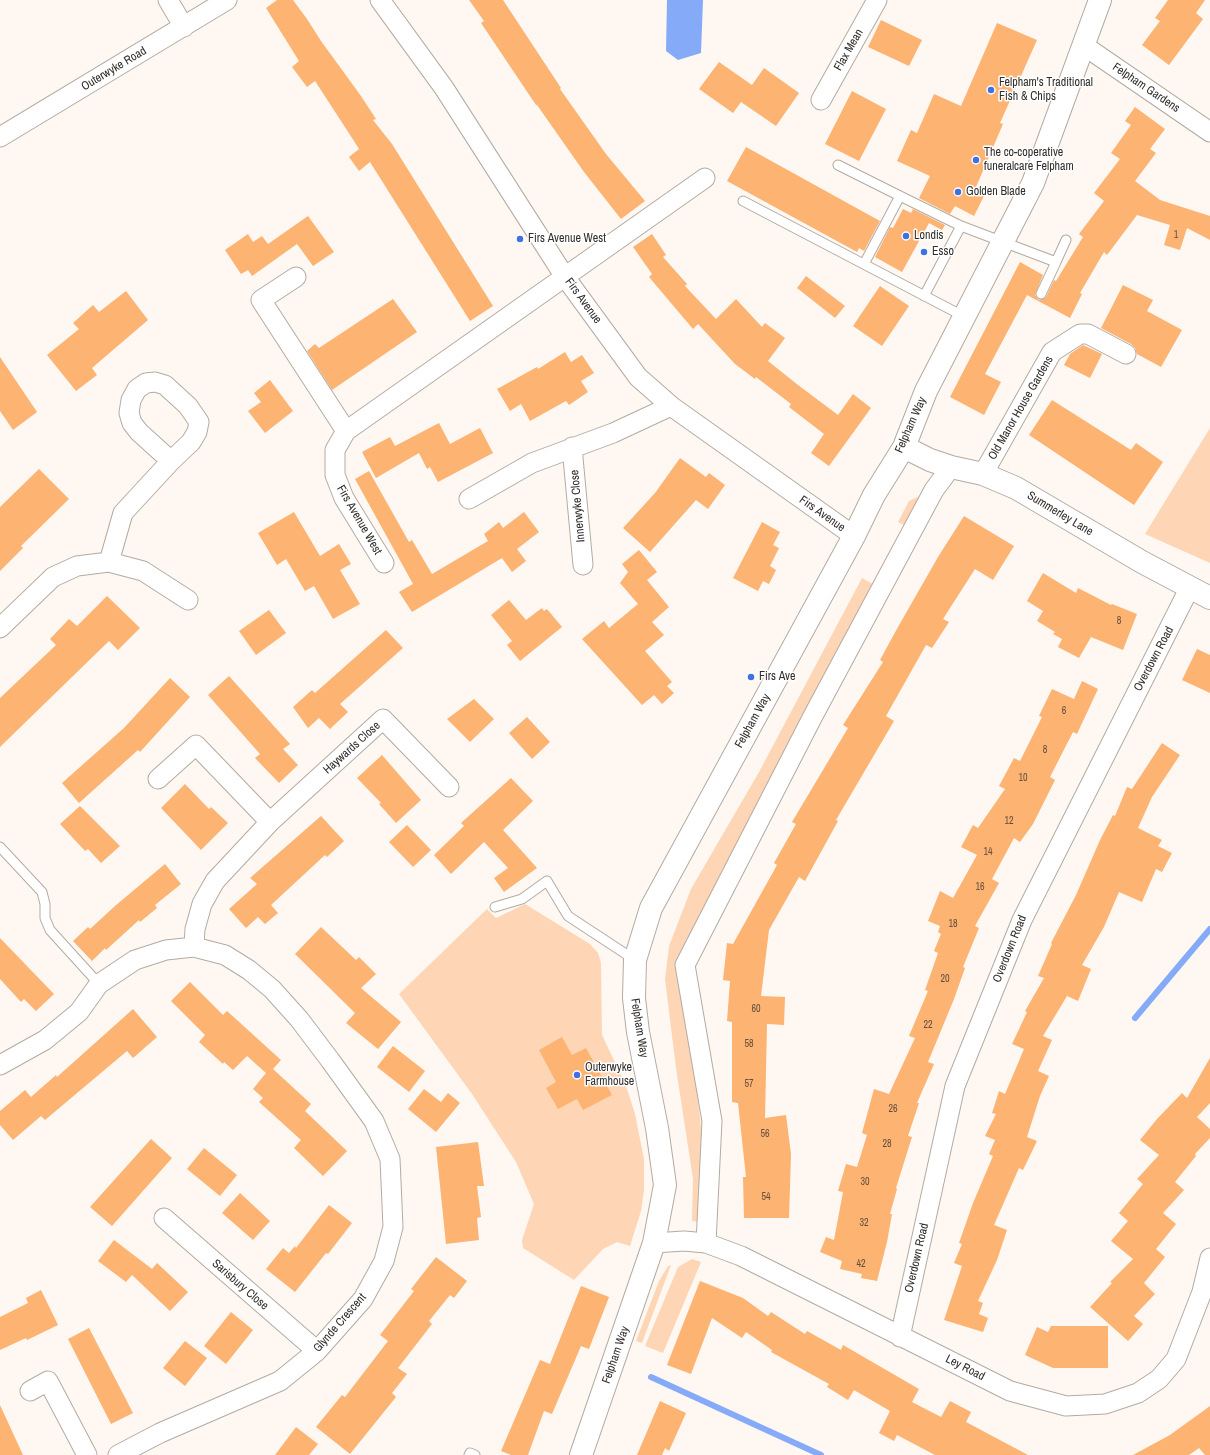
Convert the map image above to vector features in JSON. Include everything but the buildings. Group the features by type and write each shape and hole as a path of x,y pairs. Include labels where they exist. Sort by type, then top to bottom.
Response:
{"main road":[{"name":"Felpham Way","path":"581,1455 654,1242 665,1185 657,1128 638,1032 634,998 635,960 651,908 854,536 874,495 904,446 926,391 966,317 1033,183 1082,45 1100,0"},
{"name":"Summerley Lane","path":"904,446 930,460 951,467 983,474 1016,488 1142,562 1210,598"}],"street":[{"path":"168,0 184,27"},
{"name":"Outerwyke Road","path":"0,137 227,0"},
{"name":"Firs Avenue","path":"380,0 444,88 565,277 638,378 671,406 854,536"},
{"name":"Flax Mean","path":"821,100 877,0"},
{"name":"Felpham Gardens","path":"1082,45 1210,132"},
{"name":"Firs Avenue West","path":"384,563 344,498 335,475 335,450 346,431 705,178"},
{"path":"296,277 261,300 346,431"},
{"name":"Old Manor House Gardens","path":"983,474 1052,352 1080,334 1088,334 1126,354"},
{"path":"468,499 532,463 613,433 671,406"},
{"name":"Innerwyke Close","path":"572,447 583,565"},
{"path":"109,562 123,513 171,461"},
{"path":"706,1243 712,1121 685,964 813,716 934,490 951,467"},
{"path":"0,628 53,578 77,566 109,562 143,571 188,600"},
{"name":"Overdown Road","path":"900,1337 955,1086 1022,920 1190,587"},
{"name":"Haywards Close","path":"194,947 195,929 202,904 215,881 270,822 383,720 449,786"},
{"path":"158,778 196,745 270,822"},
{"path":"0,1065 45,1040 79,1012 99,984 135,960 166,950 194,947"},
{"name":"Glynde Crescent","path":"118,1455 160,1433 280,1381 317,1351 363,1300 384,1261 393,1227 390,1159 374,1121 299,1019 272,989 249,970 226,955 194,947"},
{"name":"Sarisbury Close","path":"164,1218 317,1351"},
{"name":"Ley Road","path":"654,1242 684,1241 706,1243 741,1256 1010,1391 1066,1406 1105,1404 1138,1393 1159,1379 1176,1359 1202,1292 1210,1258"},
{"path":"30,1392 48,1381 87,1455"}],"lane":[{"path":"838,165 961,226 1056,262"},
{"path":"864,264 900,196"},
{"path":"743,201 966,317"},
{"path":"924,296 961,226"},
{"path":"1041,294 1066,240"},
{"path":"0,847 42,892 45,904 45,918 50,930 99,984"},
{"path":"495,907 522,899 547,881 568,916 635,960"},
{"path":"469,1455 470,1453 475,1455"}],"shaded area":[{"path":"1210,428 1210,563 1145,534"},
{"path":"926,493 908,527 898,522 909,501"},
{"path":"862,578 878,587 682,963 701,1127 703,1181 700,1222 692,1221 693,1179 676,1068 665,979 669,946 691,889 759,772"},
{"path":"525,904 590,944 598,953 601,963 602,1035 626,1086 635,1114 644,1159 644,1190 641,1211 630,1246 617,1242 603,1249 574,1280 523,1248 522,1240 534,1204 516,1162 472,1094 399,994 487,909 496,918"},
{"path":"692,1259 701,1262 663,1353 645,1346 678,1267"},
{"path":"671,1265 642,1343 636,1341 659,1281 668,1266"}],"water":[{"path":"667,0 703,0 701,53 678,60 666,51"}],"waterway":[{"path":"1135,1018 1210,929"},
{"path":"651,1377 821,1455"}],"place":[{"name":"Felpham's Traditional Fish & Chips","path":"991,90"},
{"name":"The co-coperative funeralcare Felpham","path":"976,160"},
{"name":"Golden Blade","path":"958,192"},
{"name":"Londis","path":"906,236"},
{"name":"Firs Avenue West","path":"520,239"},
{"name":"Esso","path":"924,252"},
{"name":"Firs Ave","path":"751,677"},
{"name":"Outerwyke Farmhouse","path":"577,1075"}]}
